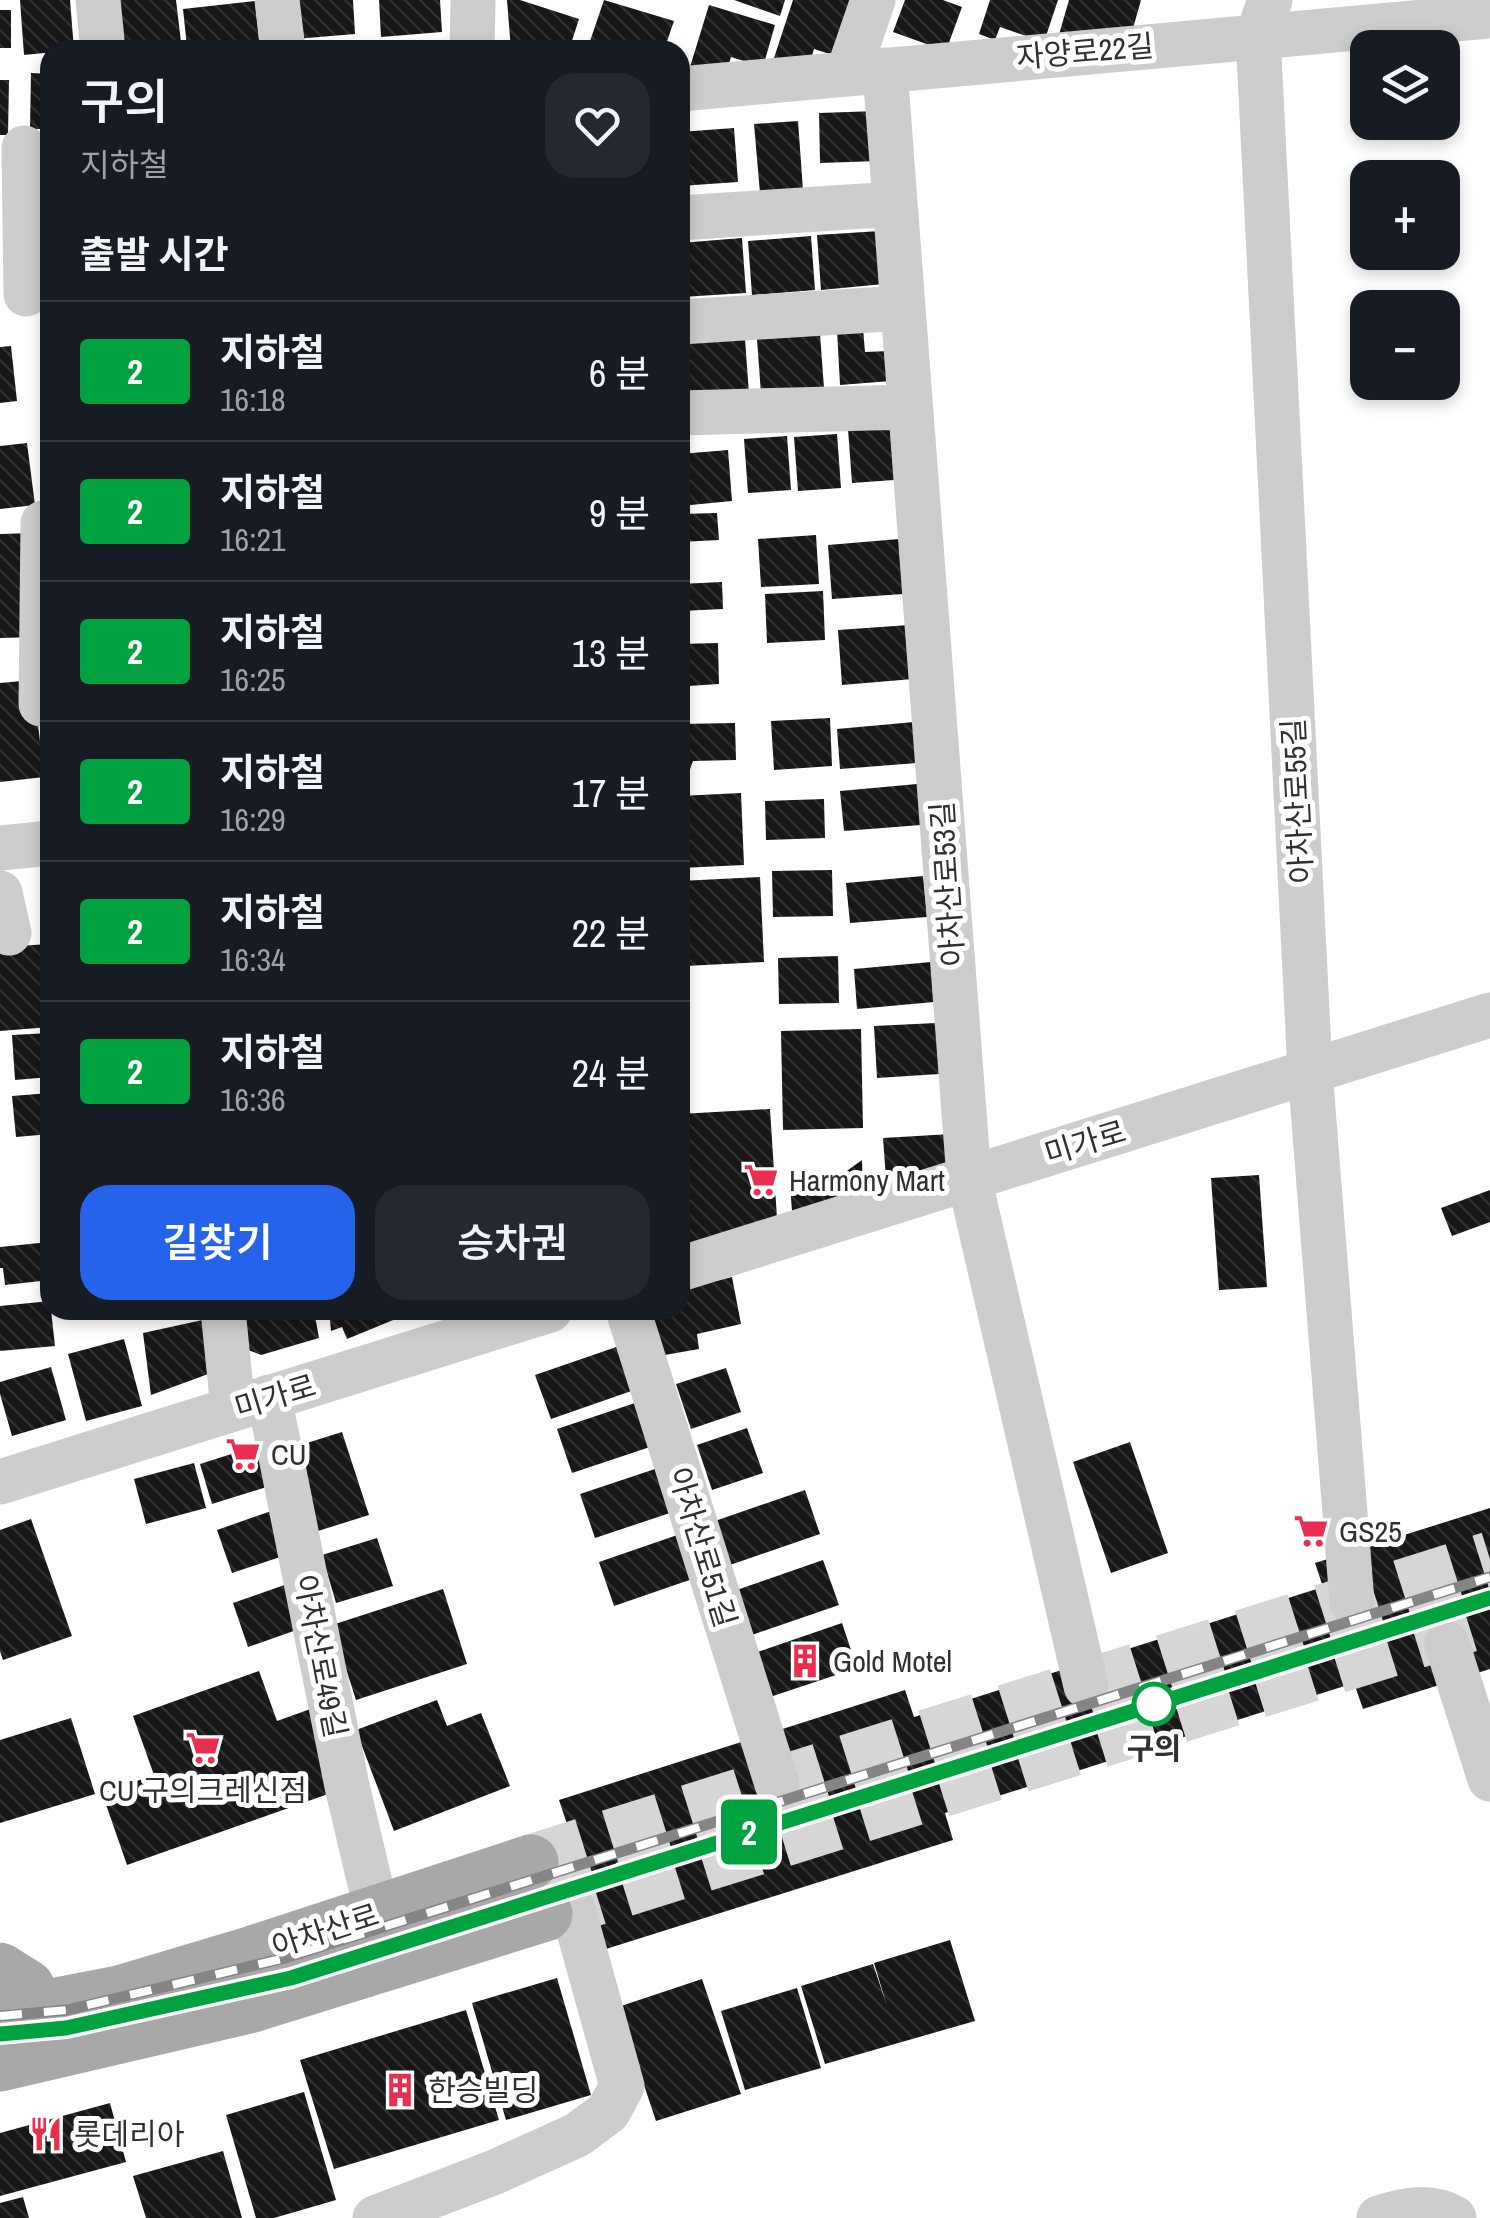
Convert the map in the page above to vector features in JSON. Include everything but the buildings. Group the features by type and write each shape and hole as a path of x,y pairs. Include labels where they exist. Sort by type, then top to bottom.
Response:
{"main road":[{"name":"아차산로","path":"8,2015 119,1993 530,1862"},
{"name":"아차산로","path":"8,2015 249,2006 559,1910"}],"street":[{"path":"98,0 102,40"},
{"path":"278,0 282,40"},
{"path":"472,40 473,0"},
{"path":"866,72 873,0"},
{"name":"자양로22길","path":"690,88 866,72 1264,17 1490,16"},
{"name":"아차산로55길","path":"1264,17 1310,1071 1352,1602"},
{"name":"아차산로53길","path":"866,72 895,204 969,1178 1086,1686"},
{"path":"25,148 26,294"},
{"path":"690,217 895,204"},
{"path":"690,321 903,308"},
{"path":"690,413 910,407"},
{"path":"0,848 40,844"},
{"name":"미가로","path":"690,1266 1310,1071 1487,1028"},
{"name":"아차산로49길","path":"226,1320 251,1403 377,1913"},
{"name":"미가로","path":"0,1482 518,1320"},
{"name":"아차산로51길","path":"631,1320 777,1784"},
{"path":"1448,1644 1490,1780"},
{"path":"375,2218 544,2150 576,2135 608,2112 622,2086 559,1910"},
{"path":"1379,2218 1418,2209 1439,2209 1454,2218"}],"tunnel":[{"path":"531,1862 1490,1559"},
{"path":"545,1914 1490,1618"}],"railway":[{"path":"0,2016 67,2010 285,1958 1490,1577"},
{"path":"0,2034 66,2028 291,1978 1490,1598"}],"metro line":[{"name":"2","path":"0,2034 66,2028 291,1978 1490,1598"}],"place":[{"name":"Harmony Mart","path":"761,1180"},
{"name":"CU","path":"243,1454"},
{"name":"GS25","path":"1311,1531"},
{"name":"Gold Motel","path":"805,1661"},
{"name":"구의","path":"1154,1704"},
{"name":"CU 구의크레신점","path":"203,1748"},
{"name":"한승빌딩","path":"400,2090"},
{"name":"롯데리아","path":"46,2134"}]}
